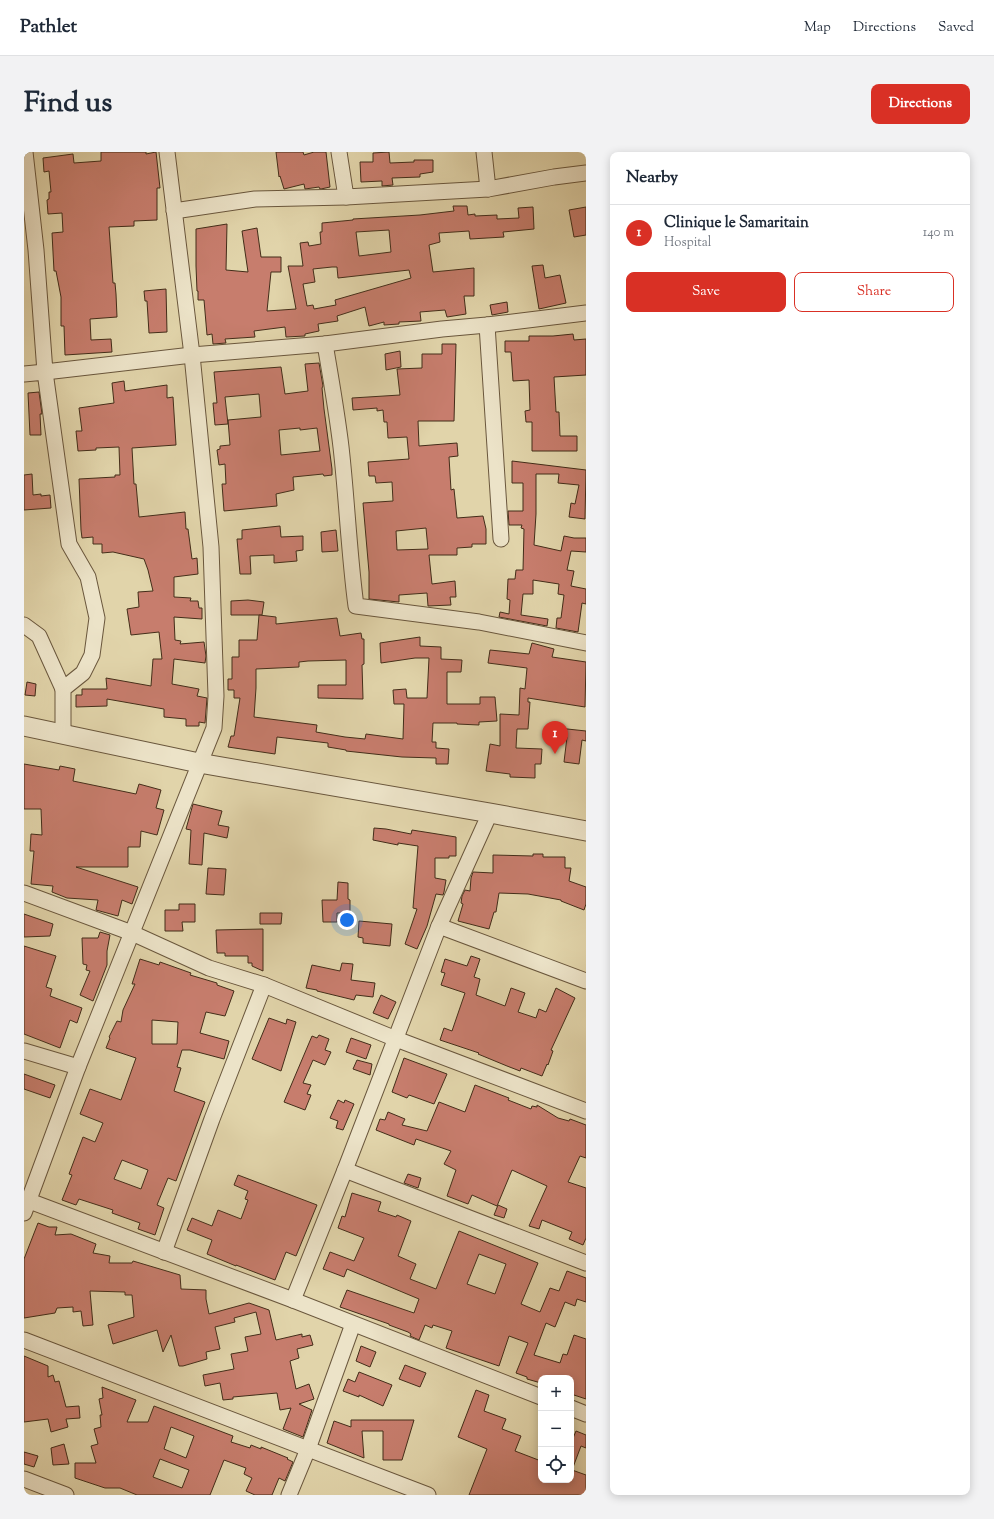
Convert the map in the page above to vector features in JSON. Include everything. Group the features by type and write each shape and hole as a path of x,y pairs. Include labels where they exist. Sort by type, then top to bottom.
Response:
{"street":[{"path":"25,152 36,250 45,372 69,544 88,576 97,618 92,655 83,673 64,690"},
{"path":"167,152 192,355 211,547 216,696 214,728 78,1068 26,1204 164,1252 293,1300 538,1396"},
{"path":"339,152 346,197"},
{"path":"484,152 488,189"},
{"path":"174,211 255,199 346,197 488,189 554,177 586,173"},
{"path":"24,374 192,355 324,344 442,328 487,325 586,313"},
{"path":"487,325 501,539"},
{"path":"324,344 334,394 341,448 351,575 356,606 479,622 586,643"},
{"path":"24,625 39,636 64,690 63,734"},
{"path":"24,726 199,764 490,813 586,831"},
{"path":"293,1300 439,926 490,813"},
{"path":"24,893 132,933 209,968 264,985 396,1039 586,1111"},
{"path":"439,926 586,981"},
{"path":"164,1252 212,1118 264,985"},
{"path":"24,1051 78,1068"},
{"path":"345,1170 586,1263"},
{"path":"289,1495 308,1449 353,1324"},
{"path":"24,1340 428,1495"},
{"path":"574,1409 586,1414"},
{"path":"24,1479 66,1495"}],"building":[{"path":"101,152 146,152 146,154 156,152 160,188 157,188 157,220 134,221 134,226 109,227 117,317 90,319 91,340 111,339 112,352 65,355 64,326 61,326 61,297 56,271 54,271 52,233 63,232 62,213 48,214 47,200 49,199 49,192 51,192 49,171 44,172 43,158 73,154 74,163 101,161"},
{"path":"276,152 303,152 304,155 314,152 326,152 330,187 321,189 319,187 305,189 304,184 284,189 280,176 279,177"},
{"path":"389,152 390,163 414,162 414,160 433,160 433,172 420,174 420,177 392,178 393,185 382,186 382,181 361,182 360,162 373,162 373,153"},
{"path":"453,206 467,206 468,215 497,215 497,219 519,218 518,208 533,207 534,229 503,232 504,237 470,239 469,231 439,233 440,242 429,245 433,272 474,268 474,296 464,296 466,314 447,317 445,310 420,312 421,321 399,322 399,324 384,325 384,322 369,326 365,307 337,316 338,321 318,324 319,331 305,334 305,336 286,337 285,327 254,331 255,337 225,339 226,343 213,344 212,334 207,335 204,300 198,300 197,291 196,229 227,224 226,270 248,272 242,231 257,228 261,257 281,257 281,272 271,272 267,311 296,309 288,266 303,266 300,243 308,242 309,246 321,244 320,232 322,232 322,223 454,211","holes":["389,230 391,252 359,256 356,232","337,267 338,278 409,270 411,278 335,300 336,305 314,309 313,305 307,306 303,284 315,282 313,269"]},
{"path":"586,207 586,235 574,237 569,210"},
{"path":"543,265 545,278 560,275 566,303 539,309 532,266"},
{"path":"166,289 167,332 149,333 147,301 145,301 144,291"},
{"path":"507,302 508,312 492,315 490,305"},
{"path":"573,334 574,340 586,339 586,375 554,377 556,412 559,412 560,436 577,436 577,451 532,451 532,422 526,422 525,411 530,410 529,380 513,381 511,352 505,352 505,341 529,341 529,336"},
{"path":"442,344 456,344 454,421 418,421 419,446 457,443 458,456 449,457 451,490 454,489 457,518 483,516 486,529 486,544 472,544 472,547 457,548 457,555 429,555 432,584 455,581 456,597 450,597 451,605 428,606 427,593 399,595 399,602 369,599 369,572 363,503 393,501 392,482 376,483 375,476 369,476 368,462 409,459 407,437 388,438 387,422 384,422 383,410 377,411 377,408 353,410 352,398 400,395 397,369 422,368 422,354 442,354","holes":["426,528 428,549 397,550 396,531"]},
{"path":"400,351 401,367 386,370 385,354"},
{"path":"319,363 323,386 324,409 332,475 324,476 323,474 293,477 294,490 276,494 277,506 224,511 222,484 226,484 225,464 219,465 217,450 220,449 220,446 230,445 228,420 261,417 259,394 225,397 228,424 215,425 213,403 217,403 214,372 281,367 285,394 308,391 305,364","holes":["300,428 300,430 317,428 320,451 281,455 279,430"]},
{"path":"124,381 125,391 167,385 167,398 173,397 176,445 132,448 134,484 136,484 139,517 185,512 186,529 188,529 192,559 197,558 198,574 174,577 174,597 191,598 190,601 198,601 199,608 202,608 202,619 174,617 175,640 181,641 180,644 204,642 206,656 205,663 174,659 172,684 199,689 197,696 207,698 205,723 199,722 199,726 186,726 186,719 164,717 164,709 107,699 107,706 76,707 76,695 82,695 82,689 107,689 106,678 151,686 153,659 162,659 159,632 131,635 127,609 139,607 138,592 153,591 144,559 113,552 102,553 102,544 93,544 93,537 82,538 79,479 115,477 115,475 120,475 119,447 96,448 96,450 78,451 76,431 82,431 79,408 114,403 112,383"},
{"path":"39,392 42,414 40,414 41,435 30,435 28,393"},
{"path":"512,461 586,470 585,519 569,517 571,503 575,504 579,485 558,483 559,474 536,474 534,545 561,551 564,536 586,538 586,552 571,551 567,570 574,571 571,586 586,589 586,604 582,603 578,632 556,628 557,618 561,618 564,595 558,594 559,584 533,580 533,594 523,594 521,615 548,619 547,626 499,617 500,612 509,614 510,600 507,599 508,579 515,579 516,570 523,570 524,529 521,528 522,525 509,525 508,511 523,511 523,483 512,483"},
{"path":"32,474 33,495 50,495 51,508 24,510 24,475"},
{"path":"280,526 281,537 303,536 303,550 296,551 297,561 274,563 274,555 250,556 251,574 240,574 237,539 242,539 242,530"},
{"path":"336,530 338,551 322,552 321,532"},
{"path":"248,600 264,602 262,615 231,615 231,601"},
{"path":"259,615 276,617 276,624 337,618 340,636 361,633 362,639 364,639 364,664 362,665 363,699 318,698 318,685 346,685 346,660 308,661 299,662 299,667 256,669 254,717 317,725 316,732 345,737 365,739 366,734 403,739 404,704 394,704 393,690 406,689 407,698 427,698 429,658 415,658 381,663 380,643 420,637 420,646 441,647 441,659 462,660 461,672 447,672 447,704 480,704 480,697 495,697 497,721 479,722 479,725 433,723 432,742 436,742 436,748 449,749 448,764 436,764 436,758 402,757 346,751 328,747 328,743 277,737 275,754 228,747 231,736 234,736 240,698 234,698 234,690 228,690 228,679 232,679 232,657 239,657 239,640 257,640"},
{"path":"532,643 554,649 552,657 586,662 585,707 528,698 528,702 530,702 528,729 517,729 516,748 542,749 541,764 535,764 535,778 510,777 510,774 486,771 490,744 500,746 500,714 519,715 520,688 525,689 527,668 488,663 490,650 529,654"},
{"path":"27,682 36,684 35,696 25,695"},
{"path":"558,728 586,731 586,741 582,740 579,764 564,762 567,737 557,735"},
{"path":"24,764 59,770 60,766 75,769 73,781 136,794 139,784 161,790 156,808 164,810 157,835 141,831 140,847 128,847 128,867 76,867 138,887 132,904 122,900 118,916 96,910 98,900 67,898 52,892 53,886 31,884 34,851 30,851 31,834 42,835 41,809 24,809"},
{"path":"193,804 222,811 218,825 229,827 227,838 204,833 202,865 189,864 191,830 186,829"},
{"path":"374,828 411,834 412,830 456,837 456,856 449,856 449,858 435,858 435,878 446,880 444,892 443,895 436,894 427,926 417,949 405,944 417,909 413,908 418,846 398,843 398,845 373,840"},
{"path":"533,854 543,854 543,857 565,857 565,868 571,868 569,881 586,887 586,904 584,910 561,900 528,894 499,893 496,912 494,912 489,929 458,921 463,904 461,903 462,896 465,890 470,891 473,872 493,873 493,855 533,856"},
{"path":"208,868 226,869 224,895 206,894"},
{"path":"338,882 348,883 350,913 337,913 337,922 323,922 322,900 337,900"},
{"path":"179,904 195,904 195,922 182,922 183,931 165,931 165,910 179,910"},
{"path":"260,913 282,913 281,924 260,924"},
{"path":"24,914 53,924 50,936 24,937"},
{"path":"359,921 392,924 390,946 363,943 363,938 358,937"},
{"path":"263,929 263,971 252,966 252,963 248,963 248,956 225,956 225,953 217,953 216,930"},
{"path":"100,932 110,935 107,951 107,965 93,1001 80,995 90,971 86,970 87,965 83,964 82,938 98,938"},
{"path":"24,946 56,956 46,987 52,989 50,996 82,1008 77,1023 70,1020 60,1048 24,1034"},
{"path":"471,956 480,959 474,977 480,979 476,995 505,1006 511,988 525,993 518,1012 536,1018 539,1009 546,1012 556,988 575,998 551,1050 553,1051 542,1076 521,1068 520,1071 478,1054 479,1053 440,1040 444,1028 452,1031 465,993 441,985 445,973 441,972 445,959 467,966"},
{"path":"140,959 159,965 160,962 191,973 190,975 217,983 217,985 234,991 225,1016 206,1012 200,1033 229,1041 224,1059 190,1050 182,1050 177,1067 181,1068 174,1091 205,1102 176,1181 168,1178 157,1205 164,1208 155,1235 138,1229 140,1223 112,1213 113,1210 79,1199 76,1205 62,1200 72,1175 69,1174 83,1137 95,1142 103,1123 80,1114 90,1089 121,1100 136,1058 106,1048 110,1038 109,1037 117,1021 121,1022 123,1010 135,984 132,984","holes":["152,1020 178,1022 177,1044 152,1044","122,1160 148,1170 141,1189 114,1179"]},
{"path":"342,963 353,964 351,980 375,983 373,997 356,995 354,1000 306,988 312,965 340,971"},
{"path":"381,995 396,1002 388,1019 373,1013"},
{"path":"269,1018 286,1024 287,1019 296,1022 281,1071 252,1059"},
{"path":"319,1035 329,1039 325,1050 331,1052 325,1065 313,1060 303,1083 311,1085 307,1094 311,1095 305,1110 284,1102 312,1036 317,1038"},
{"path":"351,1038 371,1045 366,1059 346,1052"},
{"path":"404,1058 447,1074 434,1104 409,1095 407,1098 392,1092"},
{"path":"357,1060 372,1064 370,1075 353,1069"},
{"path":"24,1074 55,1085 50,1098 24,1089"},
{"path":"475,1085 509,1098 508,1100 531,1109 532,1106 537,1107 537,1105 558,1118 569,1121 570,1119 586,1125 586,1158 580,1156 568,1182 586,1188 586,1238 583,1245 569,1239 572,1232 542,1220 539,1229 529,1226 547,1186 512,1170 497,1206 472,1195 468,1204 447,1196 456,1170 444,1164 451,1151 416,1139 414,1145 376,1130 380,1119 385,1120 388,1112 405,1119 402,1125 427,1131 439,1102 465,1112"},
{"path":"338,1100 344,1103 345,1100 354,1104 343,1130 336,1128 338,1121 330,1118"},
{"path":"408,1174 421,1178 418,1188 404,1183"},
{"path":"238,1175 317,1205 296,1256 286,1252 275,1280 207,1254 212,1240 187,1230 192,1218 212,1226 218,1210 241,1219 248,1200 245,1199 248,1191 234,1185"},
{"path":"352,1193 381,1202 378,1211 396,1217 397,1215 411,1221 398,1256 416,1264 410,1279 436,1289 459,1231 538,1263 521,1304 540,1312 550,1288 559,1291 567,1271 586,1278 586,1302 577,1299 575,1306 565,1302 555,1327 546,1323 534,1355 560,1363 563,1354 567,1355 574,1335 586,1339 586,1399 574,1395 574,1375 538,1375 538,1382 527,1379 527,1377 516,1373 528,1343 509,1336 499,1366 446,1348 452,1331 433,1325 432,1328 425,1325 419,1340 410,1336 411,1334 408,1332 389,1324 340,1307 347,1290 414,1313 419,1299 347,1269 344,1277 323,1269 330,1252 354,1261 364,1238 338,1228 342,1216 345,1217","holes":["479,1254 506,1264 495,1294 467,1284"]},
{"path":"498,1205 507,1209 504,1218 494,1215"},
{"path":"38,1223 49,1227 57,1227 55,1235 71,1234 96,1244 93,1253 110,1256 109,1263 132,1263 133,1261 180,1275 181,1289 206,1290 209,1314 249,1303 269,1310 276,1340 302,1334 302,1337 310,1335 313,1345 297,1349 299,1358 290,1361 296,1389 309,1384 314,1399 299,1404 312,1410 303,1437 283,1429 291,1408 280,1410 277,1393 233,1397 233,1399 223,1400 220,1383 205,1386 203,1375 234,1369 231,1354 248,1351 245,1337 261,1334 256,1312 234,1318 235,1322 215,1327 220,1349 206,1352 207,1359 183,1366 179,1366 171,1335 163,1352 157,1330 113,1344 108,1325 134,1317 132,1295 125,1295 125,1292 90,1291 93,1325 83,1326 81,1311 73,1312 73,1307 57,1308 55,1313 24,1318 24,1259"},
{"path":"361,1346 376,1352 370,1367 356,1361"},
{"path":"24,1356 48,1366 48,1377 53,1375 55,1382 59,1381 66,1407 79,1406 80,1418 66,1419 68,1427 51,1432 48,1419 24,1422"},
{"path":"405,1365 426,1373 420,1387 399,1379"},
{"path":"359,1372 392,1385 383,1406 359,1395 359,1397 343,1391 348,1379 355,1382"},
{"path":"102,1387 136,1400 127,1422 148,1422 154,1406 233,1436 231,1442 250,1448 251,1445 261,1449 261,1447 288,1458 287,1459 293,1462 285,1481 279,1478 272,1495 255,1495 246,1491 252,1478 244,1474 246,1468 224,1460 210,1495 137,1495 120,1488 105,1488 75,1478 75,1463 96,1463 91,1446 98,1444 94,1429 101,1427 100,1415 102,1415 99,1399 103,1398","holes":["171,1427 194,1436 186,1458 164,1449","160,1459 189,1470 182,1488 153,1477"]},
{"path":"476,1390 489,1395 484,1411 506,1419 502,1429 521,1436 515,1451 538,1460 538,1483 574,1483 574,1471 586,1475 586,1495 469,1495 487,1449 458,1437"},
{"path":"351,1420 414,1420 402,1460 383,1460 383,1431 362,1431 364,1458 327,1443 334,1421 351,1427"},
{"path":"576,1431 586,1435 586,1448 581,1446 574,1465 574,1436"},
{"path":"64,1444 69,1464 53,1465 51,1448"},
{"path":"24,1452 38,1456 34,1467 24,1464"}],"place":[{"name":"Clinique le Samaritain","path":"555,754"}]}
